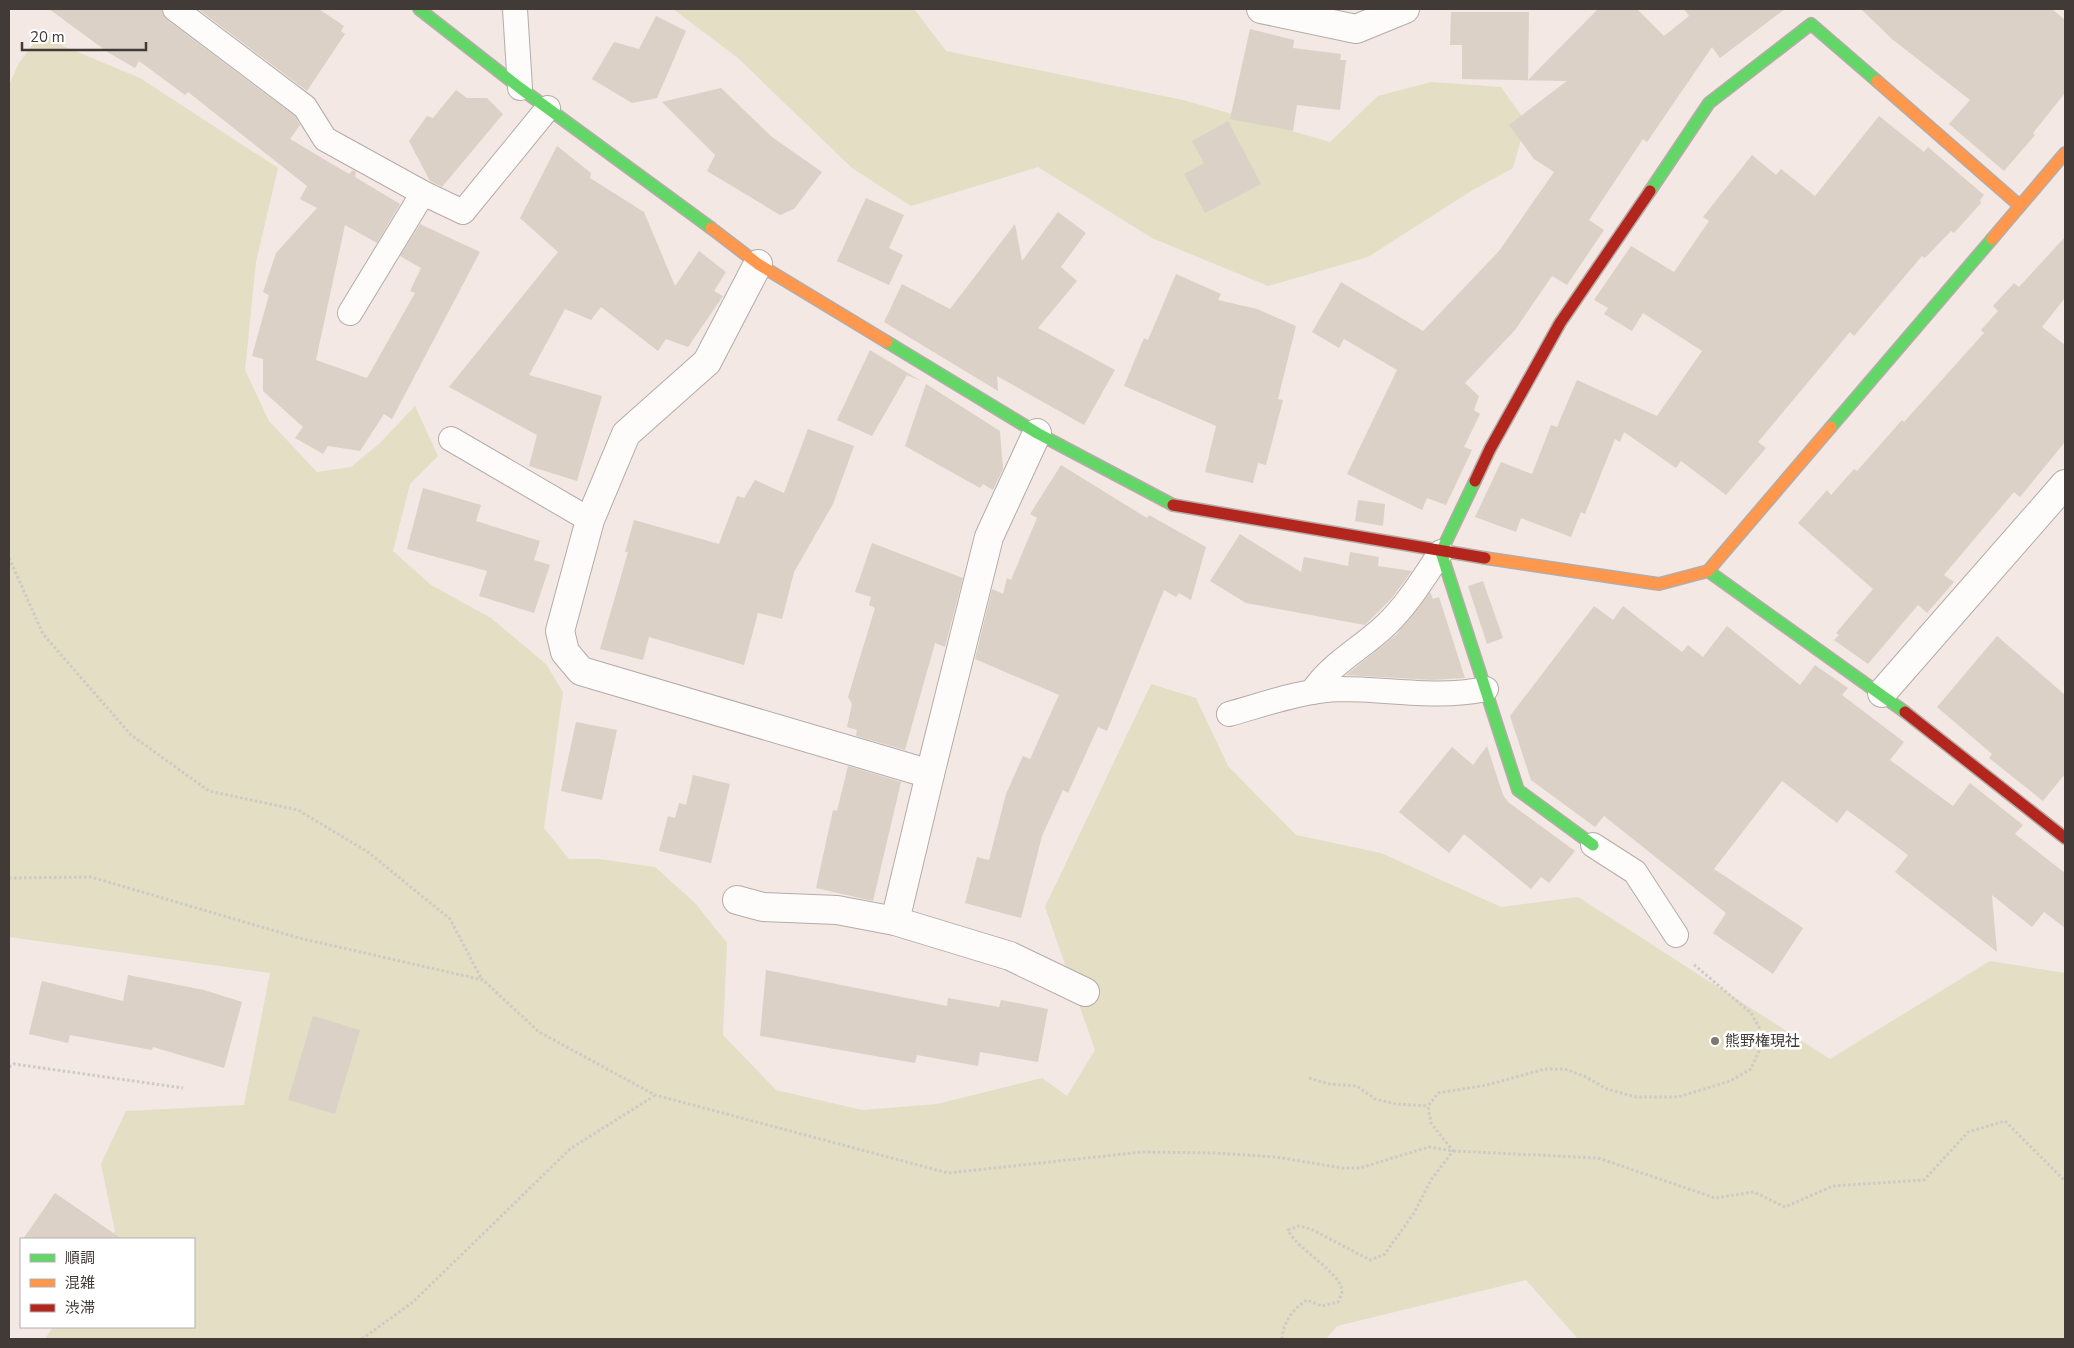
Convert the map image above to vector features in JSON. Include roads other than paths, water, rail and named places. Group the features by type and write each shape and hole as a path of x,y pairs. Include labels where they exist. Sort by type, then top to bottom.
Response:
{"street":[{"path":"418,9 520,88 758,264 1037,433 1172,505 1441,552 1660,584 1708,571 2065,153"},
{"path":"1261,9 1356,28 1405,9"},
{"path":"1593,845 1518,790 1441,552 1490,449 1560,323 1709,103 1811,24 2020,206"},
{"path":"758,264 707,362 626,434 590,520 560,631 565,652 581,671 930,774"},
{"path":"895,921 989,537 1037,433"},
{"path":"1882,693 2065,484"},
{"path":"1708,571 1882,693 2064,834"},
{"path":"737,900 763,907 837,910 895,921 1010,956 1085,992"}],"lane":[{"path":"175,9 305,107 317,122 325,139 423,193 463,212 548,108"},
{"path":"514,9 520,88"},
{"path":"350,313 423,193"},
{"path":"451,439 590,520"},
{"path":"1312,692 1320,679 1384,627 1401,609 1441,552"},
{"path":"1229,714 1312,692 1340,689 1460,694 1486,689"},
{"path":"1593,845 1635,872 1676,935"}],"place":[{"name":"熊野権現社","path":"1715,1041"}]}
